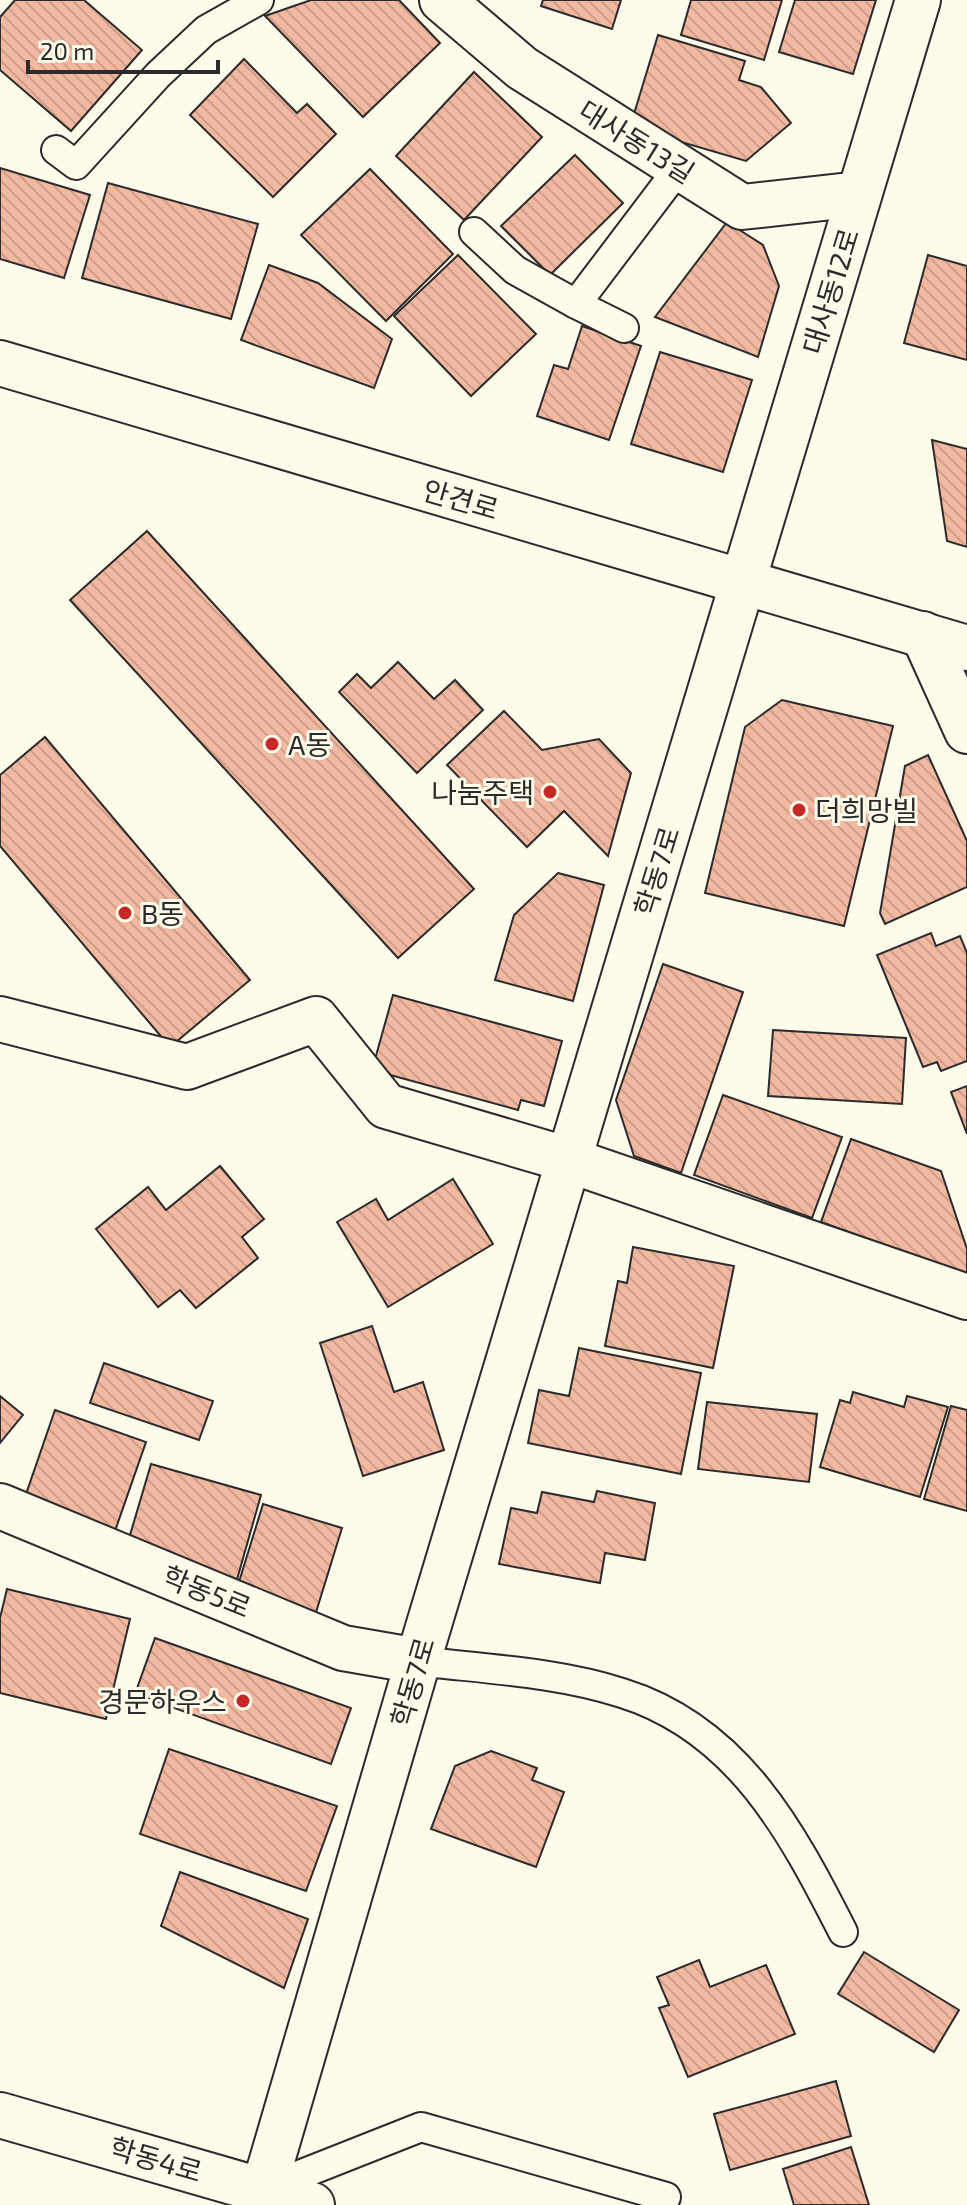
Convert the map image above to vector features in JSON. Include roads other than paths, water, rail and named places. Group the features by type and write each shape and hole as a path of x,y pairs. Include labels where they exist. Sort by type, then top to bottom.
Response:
{"street":[{"name":"대사동13길","path":"442,0 522,68 742,207 859,194"},
{"name":"대사동12로","path":"743,582 918,0"},
{"name":"안견로","path":"0,363 967,648"},
{"name":"학동7로","path":"262,2197 418,1661 743,582"},
{"path":"923,634 967,731"},
{"path":"0,1019 187,1067 316,1019 386,1106 569,1160 967,1297"},
{"name":"학동5로","path":"0,1506 343,1648 418,1661"},
{"name":"학동4로","path":"0,2115 262,2197 312,2205"}],"lane":[{"path":"56,150 76,165 158,75 206,30 259,0"},
{"path":"576,304 679,168"},
{"path":"474,232 515,270 624,328"},
{"path":"418,1661 589,1684 636,1698 693,1728 748,1776 769,1800 804,1856 843,1932"},
{"path":"262,2197 421,2127 666,2197"}],"place":[{"name":"A동","path":"272,744"},
{"name":"나눔주택","path":"550,792"},
{"name":"더희망빌","path":"799,810"},
{"name":"B동","path":"125,913"},
{"name":"경문하우스","path":"243,1701"}]}
